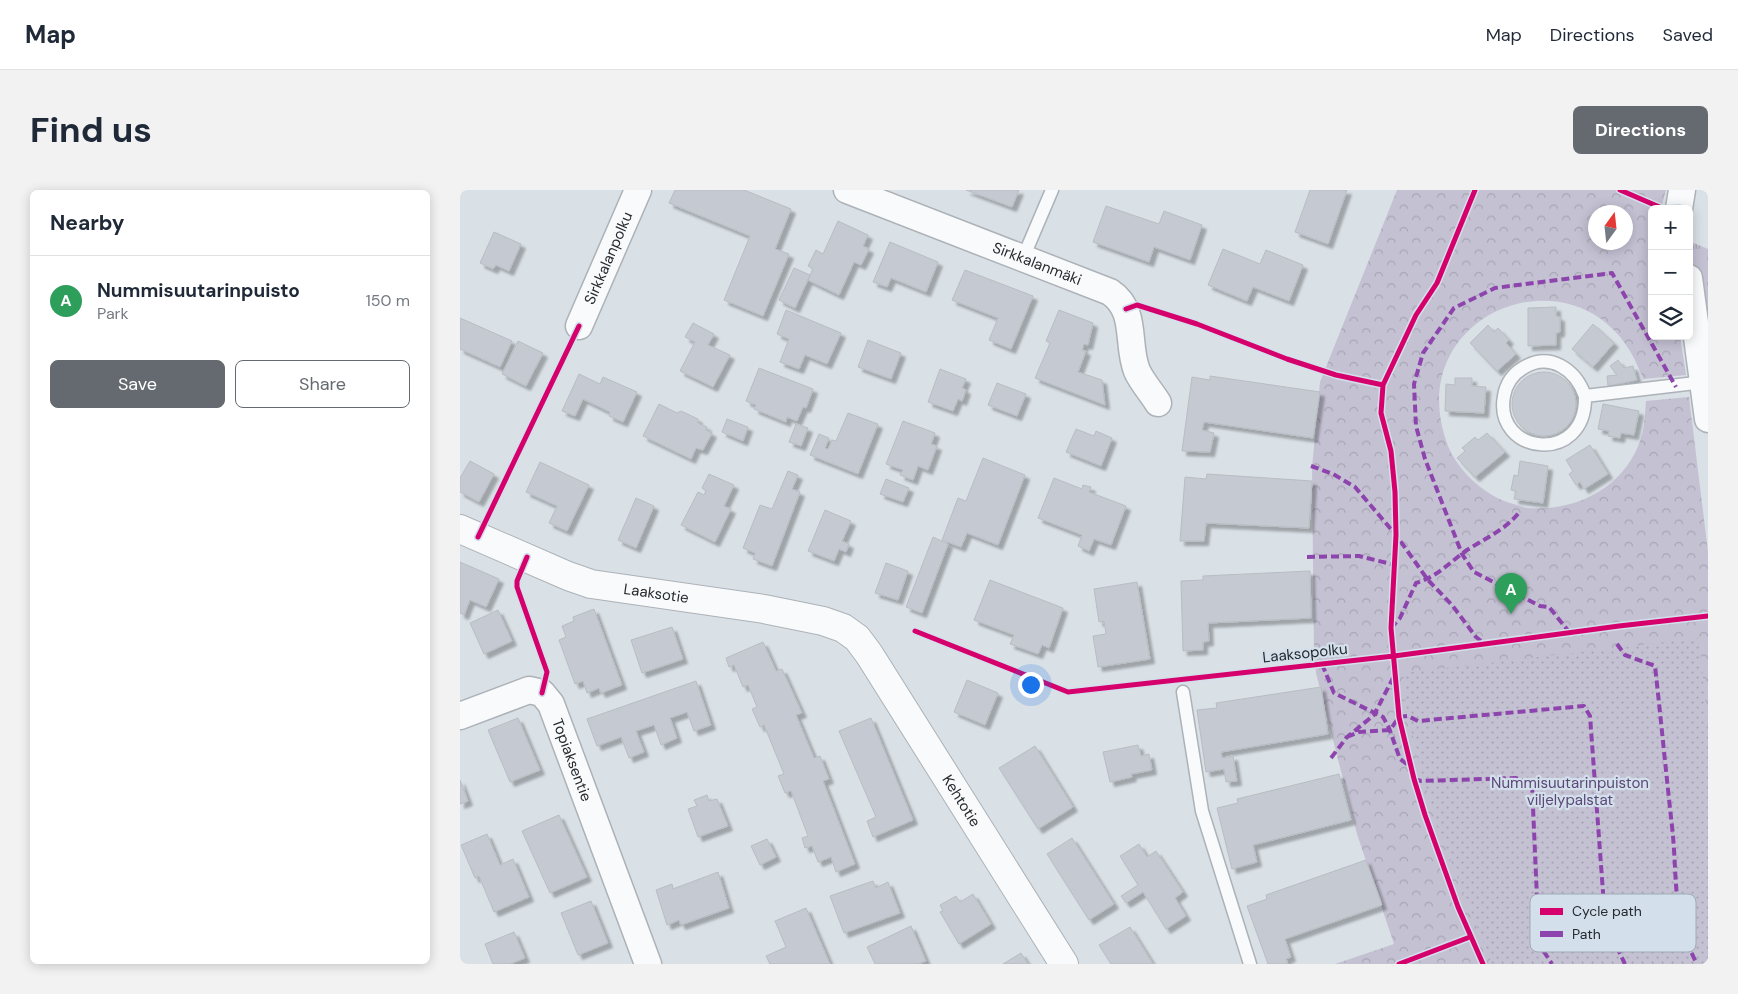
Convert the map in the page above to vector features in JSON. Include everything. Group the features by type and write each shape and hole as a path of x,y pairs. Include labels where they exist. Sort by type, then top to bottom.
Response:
{"street":[{"name":"Sirkkalanpolku","path":"579,326 638,190"},
{"name":"Sirkkalanmäki","path":"847,190 1110,292 1120,299 1126,310 1137,370 1158,404"},
{"path":"1680,205 1682,190"},
{"path":"1691,295 1708,419"},
{"name":"Laaksotie","path":"460,529 568,576 591,584 764,609 838,626 857,638"},
{"name":"Kehtotie","path":"857,638 913,722 978,830 1064,964"},
{"name":"Topiaksentie","path":"460,716 529,690 542,693 551,704 648,964"}],"lane":[{"path":"1023,258 1052,190"},
{"path":"1539,362 1556,364 1572,372 1581,383 1586,396 1586,409 1582,421 1574,432 1561,442 1550,445 1528,442 1518,436 1507,422 1503,409 1504,391 1511,378 1526,366 1539,362"},
{"path":"1586,396 1704,382"},
{"path":"1183,692 1202,811 1250,964"}],"green space":[{"path":"1397,190 1666,190 1662,205 1648,205 1648,340 1681,340 1686,375 1643,379 1619,335 1585,310 1546,301 1508,307 1474,326 1449,357 1439,397 1448,446 1464,472 1480,487 1507,502 1523,507 1547,508 1578,502 1592,496 1617,478 1635,453 1641,438 1645,420 1646,401 1689,397 1708,552 1708,964 1335,964 1394,944 1357,834 1316,673 1314,654 1312,468 1320,382"},
{"path":"1693,243 1708,249 1708,381 1693,274"},
{"name":"Nummisuutarinpuiston viljelypalstat","path":"1699,638 1708,728 1708,964 1492,964 1439,827 1421,771 1408,716 1404,690 1404,673"}],"building":[{"path":"675,190 744,190 791,209 775,249 789,254 763,316 724,300 750,236 669,203"},
{"path":"966,190 1019,190 1012,207"},
{"path":"1310,190 1347,190 1328,244 1295,232"},
{"path":"1106,206 1159,224 1164,211 1202,225 1190,260 1154,247 1149,262 1093,242"},
{"path":"838,221 868,235 863,246 869,249 861,265 854,262 839,295 808,280 813,269 808,266 816,250 823,254"},
{"path":"494,232 521,244 509,271 496,265 493,269 480,263"},
{"path":"890,242 938,262 926,292 891,278 887,287 873,282"},
{"path":"1223,249 1260,264 1266,250 1303,265 1289,301 1253,287 1247,301 1208,285"},
{"path":"794,268 810,275 795,308 779,300"},
{"path":"965,270 1033,296 1011,349 989,340 998,318 952,300"},
{"path":"1556,307 1556,316 1560,317 1560,332 1556,333 1556,345 1528,346 1528,308"},
{"path":"786,310 841,333 827,364 805,355 799,369 780,362 789,339 777,334"},
{"path":"1059,310 1093,323 1088,345 1084,344 1082,350 1086,351 1078,372 1102,380 1105,405 1035,378 1050,343 1046,341"},
{"path":"460,318 512,341 500,367 460,349"},
{"path":"693,323 714,334 708,345 730,355 713,387 680,371 695,342 685,337"},
{"path":"1593,324 1614,343 1593,367 1572,349"},
{"path":"1488,325 1494,332 1498,328 1509,340 1506,343 1516,354 1497,371 1470,343"},
{"path":"868,340 901,353 891,379 858,367"},
{"path":"518,341 543,353 526,386 502,374"},
{"path":"1618,360 1624,368 1633,366 1637,380 1608,386 1607,376 1617,375 1610,366"},
{"path":"759,368 813,389 806,408 803,407 797,421 787,417 786,422 754,409 756,405 746,401"},
{"path":"940,369 966,379 962,388 966,390 962,401 958,399 953,411 928,402"},
{"path":"1538,372 1550,372 1567,381 1574,392 1576,404 1574,416 1567,427 1550,436 1538,436 1526,431 1517,422 1512,410 1512,398 1517,386 1526,377"},
{"path":"579,374 600,384 603,377 637,392 623,422 609,416 610,412 583,399 575,416 562,411"},
{"path":"1210,376 1320,392 1313,438 1204,422 1202,430 1214,433 1210,452 1182,451 1192,377 1210,380"},
{"path":"1455,378 1472,378 1472,386 1486,387 1484,413 1445,411 1446,384 1455,385"},
{"path":"997,383 1026,394 1017,416 988,405"},
{"path":"659,404 677,413 681,411 698,419 698,423 707,427 706,430 712,433 703,450 696,448 691,459 643,436"},
{"path":"1603,404 1639,411 1634,435 1621,433 1620,438 1608,436 1609,431 1598,429"},
{"path":"848,413 878,424 858,474 810,455 819,434 829,438 825,448 828,449 832,440 836,441"},
{"path":"727,419 748,427 743,441 722,432"},
{"path":"903,421 935,433 931,444 937,446 928,470 918,466 913,480 900,475 903,470 886,464"},
{"path":"796,424 808,428 801,446 789,442"},
{"path":"1076,429 1094,436 1096,431 1112,438 1101,466 1066,452"},
{"path":"1487,433 1505,452 1475,477 1457,458 1465,451 1462,448 1475,437 1478,440"},
{"path":"1590,445 1608,474 1584,489 1580,482 1576,485 1569,474 1573,471 1566,460"},
{"path":"983,458 1025,475 998,545 967,533 961,547 942,540 958,498 966,501"},
{"path":"470,461 494,474 479,502 460,492 460,478"},
{"path":"1520,461 1548,466 1543,503 1514,499 1516,491 1511,490 1514,475 1518,476"},
{"path":"540,462 589,485 567,531 549,523 557,506 526,492"},
{"path":"788,471 798,475 792,489 800,492 772,566 753,559 755,553 743,548 760,505 772,509"},
{"path":"709,474 734,485 724,506 731,509 715,542 681,525 698,492 704,495 706,491 702,488"},
{"path":"1207,474 1312,481 1309,528 1206,523 1204,541 1180,541 1185,477 1206,479"},
{"path":"1054,478 1082,489 1083,485 1091,487 1089,492 1126,506 1111,545 1094,539 1089,551 1078,546 1082,535 1038,518"},
{"path":"886,479 909,488 903,502 880,494"},
{"path":"636,498 654,506 636,548 618,540"},
{"path":"825,510 851,521 842,541 849,544 846,552 839,549 834,561 808,551"},
{"path":"933,537 948,544 922,613 906,607"},
{"path":"460,562 499,579 486,607 470,600 464,615 460,613"},
{"path":"886,563 908,571 898,600 875,593"},
{"path":"1310,571 1311,618 1208,623 1209,641 1203,642 1203,650 1183,651 1181,581 1203,580 1203,576"},
{"path":"990,580 1063,608 1049,648 1042,645 1038,654 1010,644 1014,635 974,620"},
{"path":"1137,582 1150,659 1098,667 1093,636 1106,634 1104,621 1099,622 1094,589"},
{"path":"594,609 622,685 601,693 599,688 587,693 583,681 575,684 559,640 566,637 562,626 574,621 573,617"},
{"path":"498,610 512,641 484,654 470,623"},
{"path":"672,627 683,659 642,673 631,640"},
{"path":"763,642 776,671 782,669 802,713 796,715 814,758 820,756 829,779 823,781 855,864 836,872 831,857 818,862 812,846 805,848 802,838 808,836 791,791 785,793 778,776 784,774 764,725 760,727 752,709 757,707 748,685 743,687 734,665 729,667 726,658"},
{"path":"967,680 998,693 985,725 954,712"},
{"path":"696,681 711,725 694,731 687,712 670,718 677,738 661,745 654,725 636,731 644,752 629,758 621,737 597,746 587,719"},
{"path":"1321,687 1328,734 1221,752 1222,758 1233,756 1237,781 1226,782 1224,769 1206,772 1197,710 1217,708 1216,703"},
{"path":"518,718 540,770 510,782 488,730"},
{"path":"871,718 913,820 873,837 867,821 876,817 839,731"},
{"path":"1138,745 1141,756 1149,754 1152,770 1131,774 1132,777 1110,782 1103,752"},
{"path":"1035,746 1073,807 1038,829 999,768"},
{"path":"1339,774 1351,820 1253,845 1257,862 1232,869 1217,808 1238,803 1237,799"},
{"path":"460,780 468,801 460,804"},
{"path":"707,795 709,801 717,799 728,826 698,837 688,809 697,806 694,800"},
{"path":"559,815 587,877 550,893 522,831"},
{"path":"487,834 500,865 513,859 529,897 494,912 479,876 475,878 461,845"},
{"path":"1072,838 1114,904 1089,920 1047,854"},
{"path":"767,839 776,857 760,865 751,846"},
{"path":"1139,844 1147,857 1156,851 1183,892 1175,898 1186,916 1166,929 1143,892 1126,903 1121,896 1138,885 1120,856"},
{"path":"1366,860 1382,905 1285,939 1291,957 1286,959 1288,964 1268,964 1247,906 1267,899 1266,895"},
{"path":"718,872 729,908 681,925 679,920 667,925 656,890 672,884 673,889"},
{"path":"873,881 876,888 888,882 900,913 844,933 830,896"},
{"path":"973,894 991,924 959,944 940,912 943,911 940,905 956,896 960,902"},
{"path":"591,901 608,943 578,955 561,913"},
{"path":"806,908 830,964 770,964 766,956 786,947 775,921"},
{"path":"911,926 926,961 918,964 875,964 867,947"},
{"path":"1130,927 1153,964 1111,964 1099,945"},
{"path":"514,932 525,958 510,964 493,964 485,944"},
{"path":"1021,953 1028,964 1003,964"}],"marked path":[{"path":"1570,633 1549,607 1540,606 1474,572 1462,554 1425,459 1416,426 1414,384 1423,353 1454,308 1495,288 1612,273 1676,387"},
{"path":"1311,466 1333,474 1355,487 1396,535 1428,580 1452,605 1476,637 1485,644"},
{"path":"1391,628 1400,618 1416,583 1437,573 1467,550 1503,528 1520,511"},
{"path":"1307,557 1359,556 1395,565"},
{"path":"1617,644 1625,655 1655,666 1672,826 1677,894"},
{"path":"1322,664 1334,693 1383,717 1400,759 1411,767"},
{"path":"1331,758 1347,737 1374,715 1393,678"},
{"path":"1347,737 1359,732 1390,730 1399,717 1408,716 1418,721 1584,706 1590,716 1603,894"},
{"path":"1414,779 1421,781 1516,778 1532,784 1537,894"},
{"path":"1544,952 1552,964"},
{"path":"1619,952 1625,964"},
{"path":"1692,952 1697,964"}],"cycle path":[{"path":"1126,309 1137,305 1197,324 1287,359 1336,375 1383,385 1416,315 1437,283 1475,190"},
{"path":"1620,190 1655,205"},
{"path":"478,537 579,326"},
{"path":"1383,385 1381,413 1391,451 1395,492 1396,535 1391,628 1399,717 1425,815 1458,907 1483,964"},
{"path":"527,557 517,581 517,587 547,672 542,693"},
{"name":"Laaksopolku","path":"915,631 1068,692 1394,656 1708,616"},
{"path":"1399,964 1470,937"}],"place":[{"name":"Nummisuutarinpuisto","path":"1511,614"}]}
